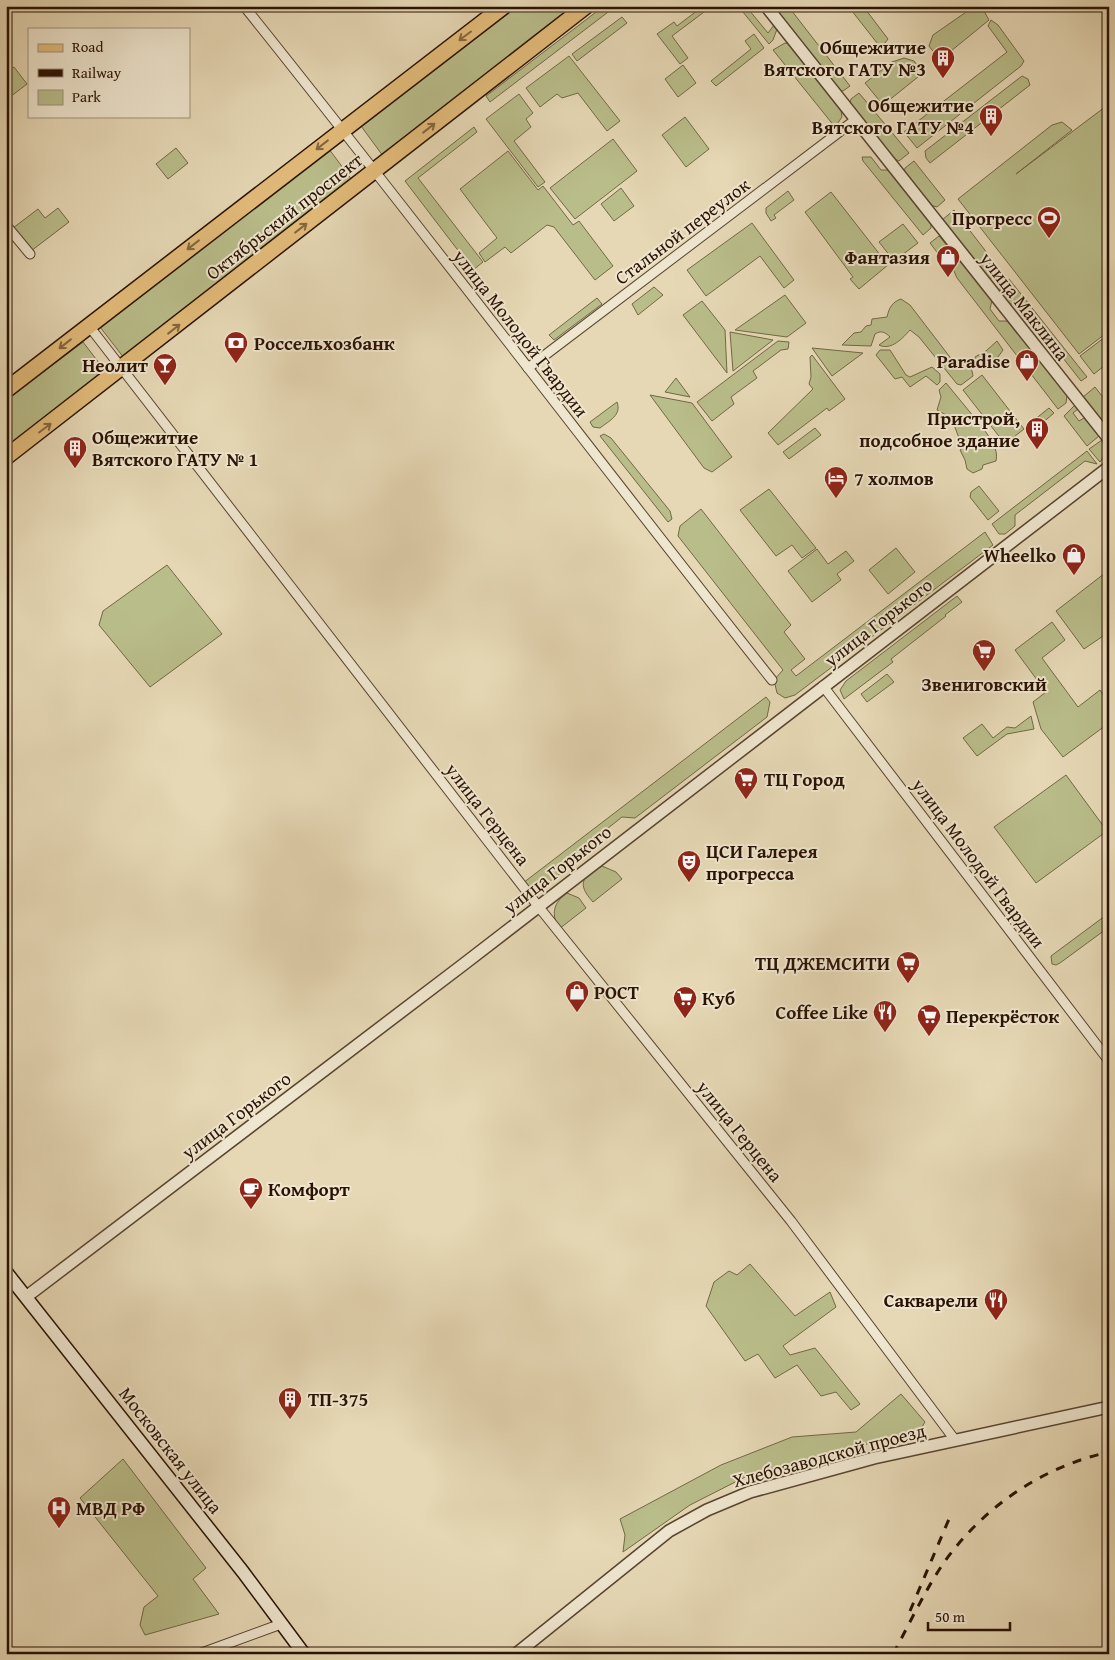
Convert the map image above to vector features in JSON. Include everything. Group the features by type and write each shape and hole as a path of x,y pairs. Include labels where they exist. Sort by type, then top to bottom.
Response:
{"main road":[{"name":"Октябрьский проспект","path":"6,390 342,129 504,6"},
{"name":"Октябрьский проспект","path":"6,457 122,369 586,6"},
{"name":"Московская улица","path":"6,1272 243,1572 304,1654"}],"street":[{"name":"улица Молодой Гвардии","path":"244,6 772,680"},
{"name":"улица Маклина","path":"766,6 1109,439"},
{"name":"Стальной переулок","path":"528,368 855,120"},
{"path":"6,225 30,254"},
{"name":"улица Герцена","path":"89,326 538,906 790,1221 955,1440"},
{"name":"улица Горького","path":"26,1297 1109,467"},
{"name":"улица Молодой Гвардии","path":"823,686 1109,1061"},
{"name":"Хлебозаводской проезд","path":"516,1654 669,1531 706,1510 750,1492 874,1458 1109,1407"},
{"path":"199,1654 281,1624"}],"green space":[{"path":"517,6 577,6 383,156 361,126"},
{"path":"604,6 616,6 490,102 486,96"},
{"path":"695,6 712,6 672,36 688,58 680,64 657,34 674,22 677,26 698,10"},
{"path":"738,6 751,6 749,10 768,33 774,25 777,29 773,40 769,44"},
{"path":"774,6 788,6 850,86 843,91 839,90"},
{"path":"848,6 863,6 888,39 881,48"},
{"path":"969,10 984,11 989,20 940,60 929,46 933,35"},
{"path":"622,17 627,23 577,61 572,54"},
{"path":"991,20 998,25 1024,61 1021,66 917,148 904,132 1007,52 988,26"},
{"path":"754,34 764,48 716,86 711,81 751,49 745,41"},
{"path":"785,43 790,44 841,110 842,117 835,127 773,50"},
{"path":"569,56 620,121 607,131 578,93 562,98 557,94 540,107 526,88"},
{"path":"904,58 914,61 923,73 883,105 865,83 892,62"},
{"path":"683,65 696,83 678,97 665,79"},
{"path":"14,67 27,84 10,97 6,92 6,72"},
{"path":"1022,76 1028,79 1030,85 930,163 926,158 925,151"},
{"path":"859,93 909,153 899,161 895,159 850,103 851,99"},
{"path":"519,94 533,113 526,119 531,127 514,141 545,182 538,187 486,119"},
{"name":"Прогресс","path":"1109,104 1109,331 1079,354 958,199 1052,125 1062,122 1072,130 1016,174"},
{"path":"685,117 709,149 686,167 662,135"},
{"path":"474,127 477,132 418,178 483,262 473,270 405,181"},
{"path":"613,139 637,171 575,219 550,188"},
{"path":"176,148 188,163 168,179 156,164"},
{"path":"329,149 352,180 124,358 100,327"},
{"path":"508,151 538,190 543,186 573,225 579,221 613,266 595,280 554,227 547,225 511,253 505,247 485,262 479,253 497,238 460,189"},
{"path":"862,157 871,157 881,170 888,170 931,224 931,228 923,235 863,161"},
{"path":"914,161 945,200 937,207 930,205 904,172 905,168"},
{"path":"621,188 634,206 614,221 601,204"},
{"path":"788,191 794,200 774,215 776,218 771,221 766,213 766,208"},
{"path":"831,192 888,265 859,289 850,279 853,277 805,212"},
{"path":"58,208 69,222 31,251 13,228 38,209 45,218"},
{"path":"954,210 1001,271 990,279 942,220"},
{"path":"752,223 794,280 784,288 760,256 706,296 687,270"},
{"path":"903,224 918,243 894,261 879,242"},
{"path":"939,236 992,300 990,309 999,321 1008,321 1067,395 1066,403 1058,409 957,278 953,269 949,268 930,243"},
{"path":"1009,279 1087,377 1081,381 1019,302 1008,305 999,293 1001,286"},
{"path":"654,287 663,295 638,315 632,304"},
{"path":"785,295 806,323 787,337 735,330"},
{"path":"597,298 602,304 554,340 549,335"},
{"path":"901,299 910,305 956,365 959,367 961,363 968,365 973,376 961,385 957,384 919,337 910,330 896,343 888,346 879,345 890,337 881,332 875,334 871,346 842,345 854,333 861,332 866,326 871,325 872,319 887,317 891,306"},
{"path":"702,301 725,330 727,373 683,315"},
{"path":"730,332 773,340 733,371"},
{"path":"1109,334 1109,362 1094,374 1080,356"},
{"path":"778,341 789,342 788,349 781,350 753,371 757,378 731,397 734,404 712,421 697,402"},
{"path":"997,341 1003,350 998,357 986,362 985,367 976,365 975,357 986,351"},
{"path":"83,342 106,372 6,447 6,400"},
{"path":"812,348 863,353 832,376"},
{"path":"880,350 890,350 906,375 910,377 932,367 940,374 940,382 937,385 926,376 910,387 902,377 895,379 876,355"},
{"path":"812,355 845,399 829,411 827,408 778,445 768,433 813,389 809,384 811,377 810,357"},
{"path":"982,375 1024,429 1005,444 963,390"},
{"path":"676,378 690,397 665,392"},
{"path":"946,383 983,428 995,447 996,461 983,465 982,469 973,473 967,469 960,450 963,447 964,440 959,438 954,425 945,419 946,415 937,410 941,397 939,390"},
{"path":"1095,387 1109,405 1108,429 1083,397"},
{"path":"650,395 692,403 732,457 712,472 704,468"},
{"path":"617,402 618,411 614,417 600,428 593,427 590,422"},
{"path":"1075,405 1078,409 1073,413 1079,421 1084,418 1099,436 1087,446 1064,416"},
{"path":"1049,408 1054,413 1034,430 1029,424"},
{"path":"815,428 821,435 789,459 783,452"},
{"path":"604,434 611,438 670,511 672,519 668,522 600,436"},
{"path":"1102,440 1107,452 1100,462 1089,449"},
{"path":"1087,451 1097,464 1085,461 1015,515 1015,526 1005,534 999,534 992,524"},
{"path":"979,486 999,511 988,520 970,497 971,492"},
{"path":"769,489 816,548 802,558 792,545 776,556 740,510"},
{"path":"701,509 791,625 784,632 805,659 791,670 796,676 985,532 993,545 795,695 785,698 777,693 774,680 783,670 678,536 680,526"},
{"path":"896,548 915,572 888,594 869,570"},
{"path":"817,549 828,564 846,551 854,561 837,574 841,580 812,602 788,571"},
{"path":"167,565 222,634 150,687 99,625 103,611"},
{"path":"1109,570 1109,632 1084,649 1056,611"},
{"path":"957,596 962,602 891,659 893,662 844,699 840,690 846,681"},
{"path":"1052,622 1065,640 1042,658 1078,707 1100,690 1109,703 1109,723 1063,757 1041,729 1033,702 1046,692 1015,650"},
{"path":"887,674 894,682 867,702 861,694"},
{"path":"766,697 770,702 767,717 635,818 622,817 588,844 585,855 540,889 533,892 523,883"},
{"path":"1031,716 1034,729 1007,734 977,756 963,738 982,724 993,738 1007,727 1015,728"},
{"path":"1066,775 1107,831 1036,883 994,827"},
{"path":"602,866 616,872 622,879 593,902 583,886 584,881 589,874"},
{"path":"567,893 579,898 586,908 559,929 554,914 555,909 562,897"},
{"path":"1109,913 1109,927 1060,963 1052,964 1051,956"},
{"path":"750,1264 795,1316 830,1292 836,1307 783,1346 790,1355 815,1348 860,1404 851,1410 836,1392 821,1396 797,1365 775,1378 758,1354 745,1361 706,1306 714,1282 729,1271 737,1275"},
{"path":"901,1394 925,1422 920,1430 749,1475 690,1505 623,1552 625,1535 620,1519 721,1465 792,1437 856,1432"},
{"path":"123,1459 206,1568 193,1579 219,1614 145,1635 140,1625 144,1607 158,1596 80,1498"}],"railway":[{"path":"893,1654 924,1595 945,1561 978,1523 997,1506 1038,1479 1084,1459 1109,1452"},
{"path":"910,1611 949,1519"}],"place":[{"name":"Общежитие Вятского ГАТУ №3","path":"943,79"},
{"name":"Общежитие Вятского ГАТУ №4","path":"991,137"},
{"name":"Прогресс","path":"1049,239"},
{"name":"Фантазия","path":"948,278"},
{"name":"Россельхозбанк","path":"236,364"},
{"name":"Paradise","path":"1027,382"},
{"name":"Неолит","path":"165,386"},
{"name":"Пристрой, подсобное здание","path":"1037,450"},
{"name":"Общежитие Вятского ГАТУ № 1","path":"75,469"},
{"name":"7 холмов","path":"836,499"},
{"name":"Wheelko","path":"1074,576"},
{"name":"Звениговский","path":"984,672"},
{"name":"ТЦ Город","path":"746,800"},
{"name":"ЦСИ Галерея прогресса","path":"689,883"},
{"name":"ТЦ ДЖЕМСИТИ","path":"908,984"},
{"name":"РОСТ","path":"577,1013"},
{"name":"Куб","path":"685,1019"},
{"name":"Coffee Like","path":"885,1033"},
{"name":"Перекрёсток","path":"929,1037"},
{"name":"Комфорт","path":"251,1210"},
{"name":"Сакварели","path":"996,1321"},
{"name":"ТП-375","path":"290,1420"},
{"name":"МВД РФ","path":"59,1529"}]}
